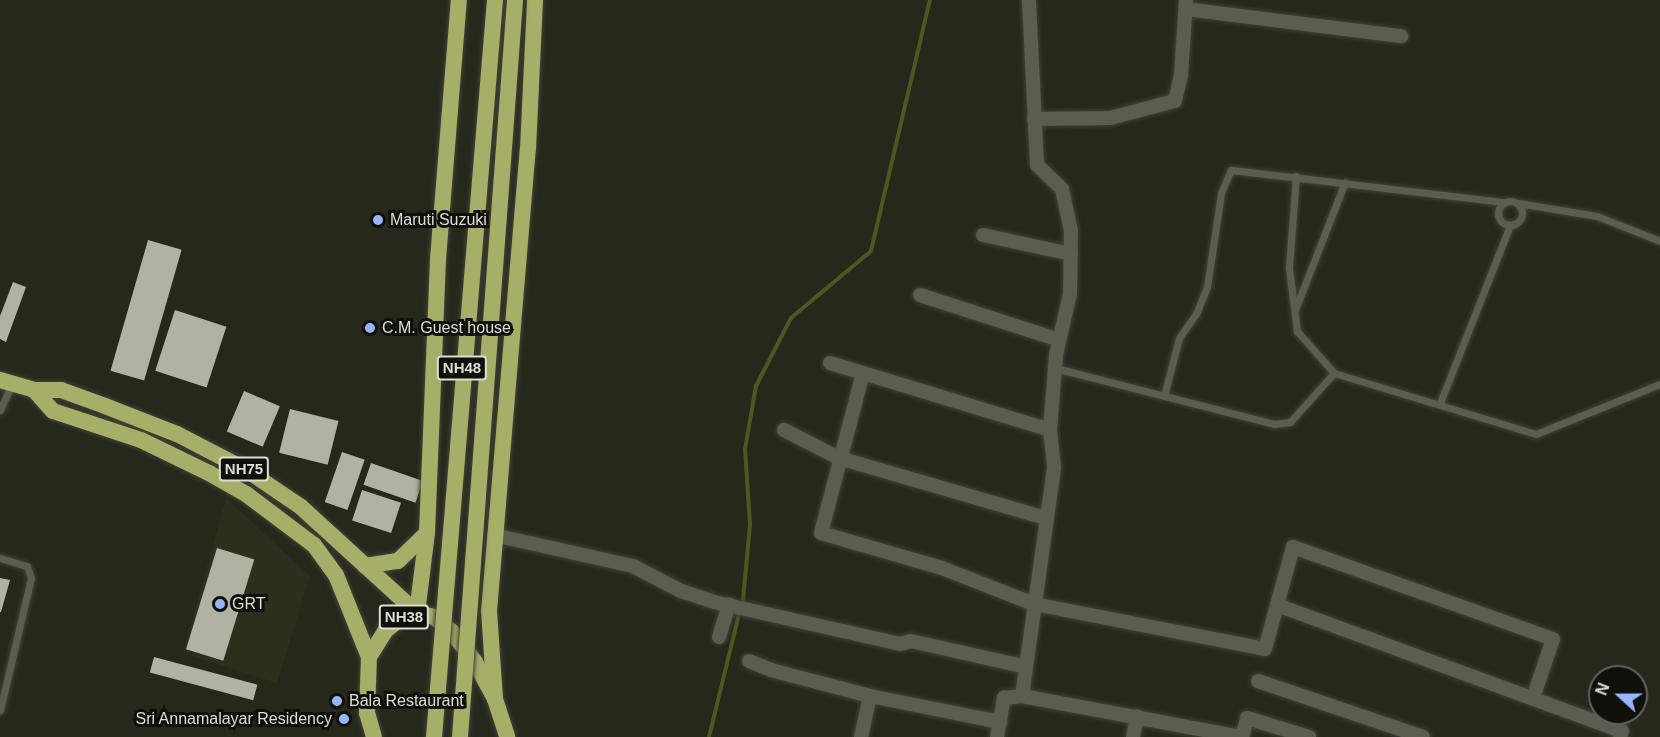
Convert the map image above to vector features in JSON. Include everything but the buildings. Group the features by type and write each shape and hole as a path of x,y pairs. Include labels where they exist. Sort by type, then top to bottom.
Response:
{"highway":[{"path":"417,612 426,533 438,259 459,0"},
{"name":"NH48","path":"434,737 495,0"},
{"name":"NH48","path":"460,737 515,0"},
{"path":"495,699 489,611 528,149 536,0"},
{"name":"NH75","path":"6,381 34,390 61,390 105,406 177,434 248,471 301,507 417,612"},
{"name":"NH75","path":"34,390 54,411 141,440 209,473 246,494 314,545 336,576 369,657"},
{"path":"365,566 398,561 426,533"},
{"name":"NH38","path":"374,737 367,713 369,657 385,631 400,619 417,612 434,617 452,631 495,699 507,737"}],"street":[{"path":"1022,696 1054,467 1050,430 1059,340 1070,294 1071,254 1071,231 1062,189 1037,165 1029,0"},
{"path":"1034,119 1110,118 1175,101 1182,75 1186,5 1401,36"},
{"path":"983,235 1071,254"},
{"path":"920,295 1059,340"},
{"path":"830,363 1050,430"},
{"path":"863,373 821,533 942,568 1034,604 1265,649 1293,546 1552,639 1533,698"},
{"path":"784,430 840,459 1046,518"},
{"path":"494,534 633,566 681,591 729,604 900,644 911,641 1026,667"},
{"path":"719,637 729,604"},
{"path":"1277,605 1622,731 1620,737"},
{"path":"750,661 771,670 870,696 1000,722"},
{"path":"1258,681 1423,737"},
{"path":"861,737 870,696"},
{"path":"997,737 1004,698 1022,696 1137,716 1202,732 1243,736 1247,718 1310,737"},
{"path":"1132,737 1137,716"}],"lane":[{"path":"1164,396 1179,338 1196,314 1207,287 1221,193 1232,170 1518,203 1597,216 1660,241"},
{"path":"1296,176 1290,268 1297,331 1334,373 1440,403 1536,434 1660,384"},
{"path":"1294,313 1345,182"},
{"path":"1505,202 1499,215 1510,225"},
{"path":"1440,403 1510,225 1522,215 1518,203"},
{"path":"1055,368 1274,424 1290,422 1334,373"},
{"path":"0,410 6,381"},
{"path":"0,558 27,566 31,578 0,710"}],"shaded area":[{"path":"226,498 310,576 277,683 183,653"}],"waterway":[{"path":"743,600 750,524 745,449 756,386 791,318 871,251 930,0"},
{"path":"709,737 739,614"}],"place":[{"name":"Maruti Suzuki","path":"378,220"},
{"name":"C.M. Guest house","path":"370,328"},
{"name":"GRT","path":"220,604"},
{"name":"Bala Restaurant","path":"337,701"},
{"name":"Sri Annamalayar Residency","path":"344,719"}]}
